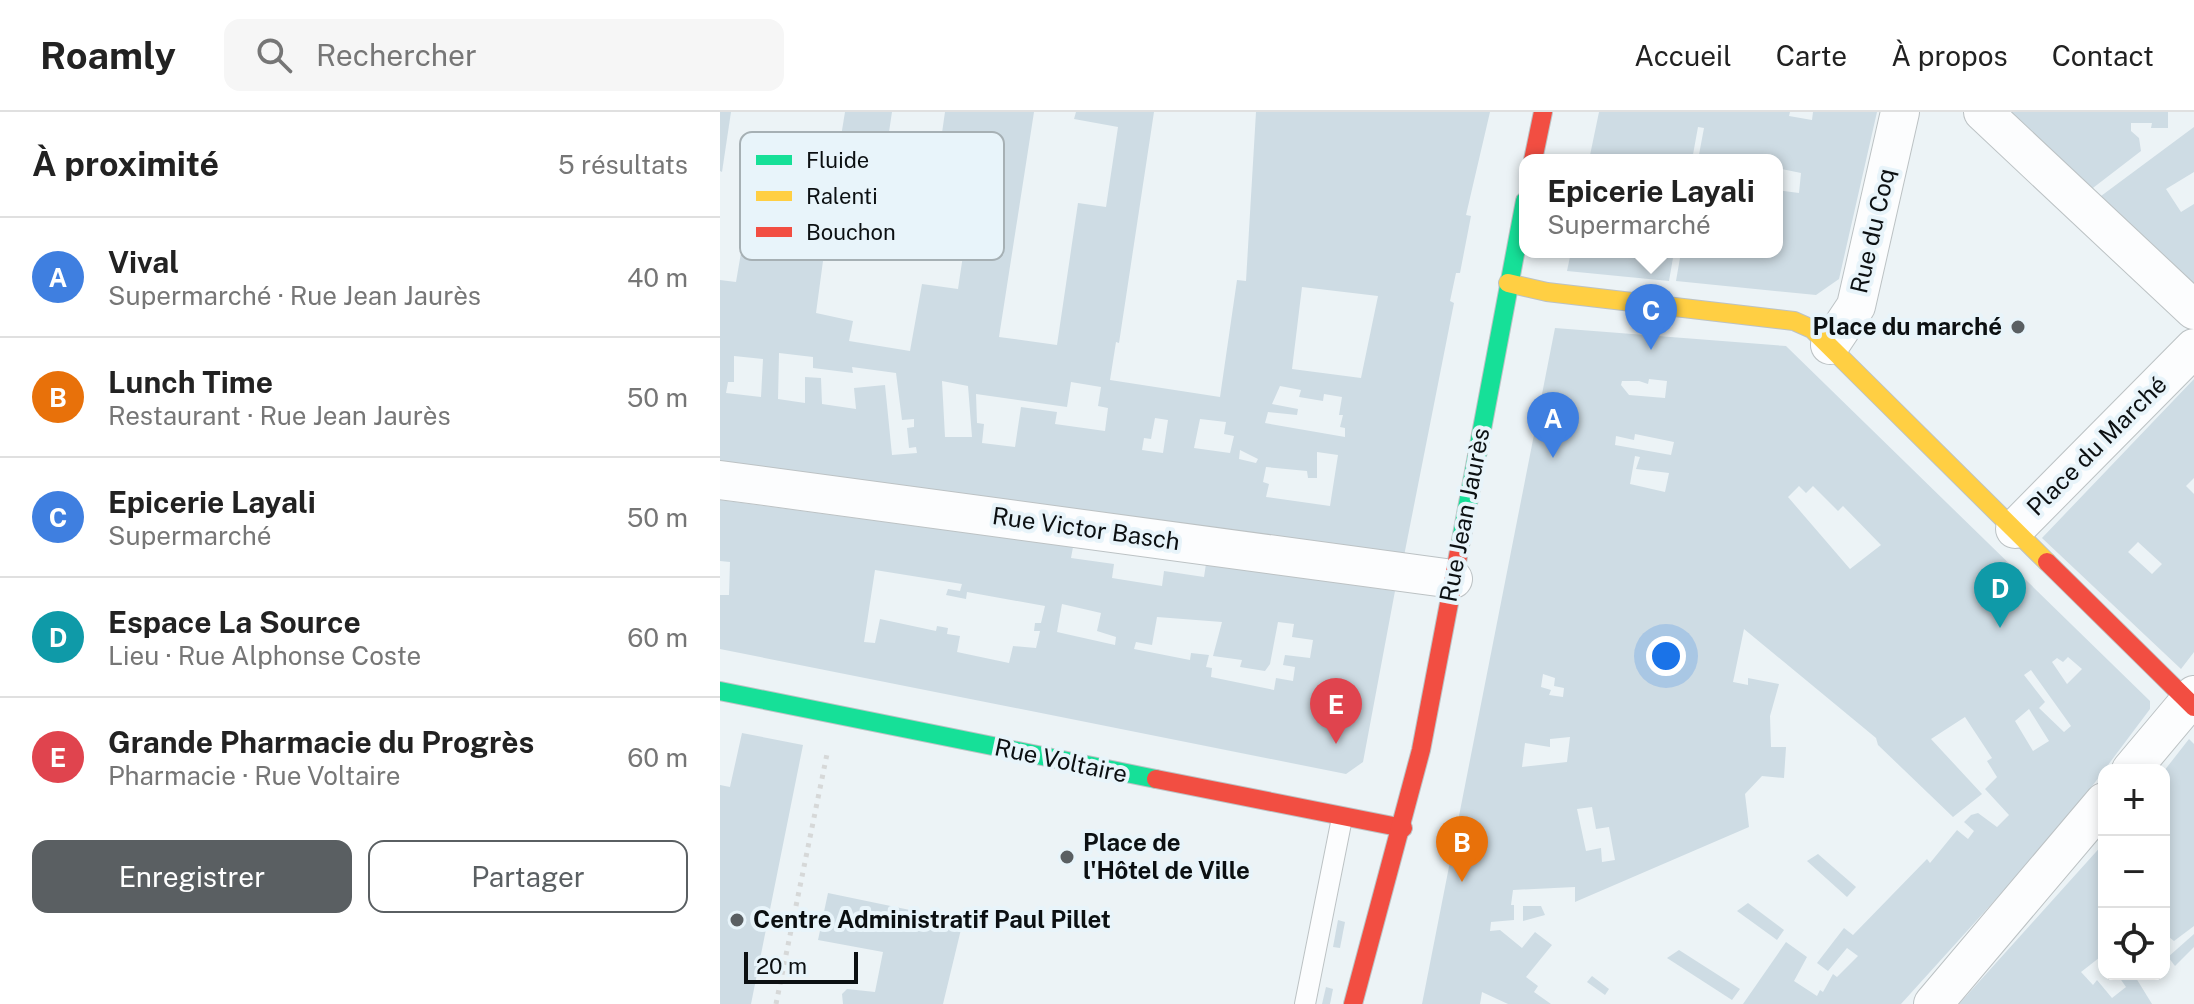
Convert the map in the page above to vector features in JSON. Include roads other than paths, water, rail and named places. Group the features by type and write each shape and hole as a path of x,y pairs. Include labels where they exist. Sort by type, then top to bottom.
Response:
{"street":[{"path":"1534,154 1543,112"},
{"name":"Rue du Coq","path":"1830,345 1856,306 1900,112"},
{"path":"1983,112 2194,310"},
{"name":"Rue Jean Jaurès","path":"1394,932 1403,828 1519,230"},
{"name":"Place du Marché","path":"1508,283 1547,292 1794,321 1812,329 2015,529 2194,348"},
{"name":"Rue Victor Basch","path":"720,480 1453,579"},
{"path":"2015,529 2192,701 2136,764"},
{"name":"Rue Voltaire","path":"720,691 1403,828"},
{"path":"1933,1004 2098,809"},
{"name":"Rue Jean Jaurès","path":"1353,1004 1371,926 1403,828"}],"lane":[{"path":"1305,1004 1342,818"}],"place":[{"name":"Place du marché","path":"2018,327"},
{"name":"Epicerie Layali","path":"1651,350"},
{"name":"Vival","path":"1553,458"},
{"name":"Espace La Source","path":"2000,628"},
{"name":"Grande Pharmacie du Progrès","path":"1336,744"},
{"name":"Place de l'Hôtel de Ville","path":"1067,857"},
{"name":"Lunch Time","path":"1462,882"},
{"name":"Centre Administratif Paul Pillet","path":"737,920"}]}
